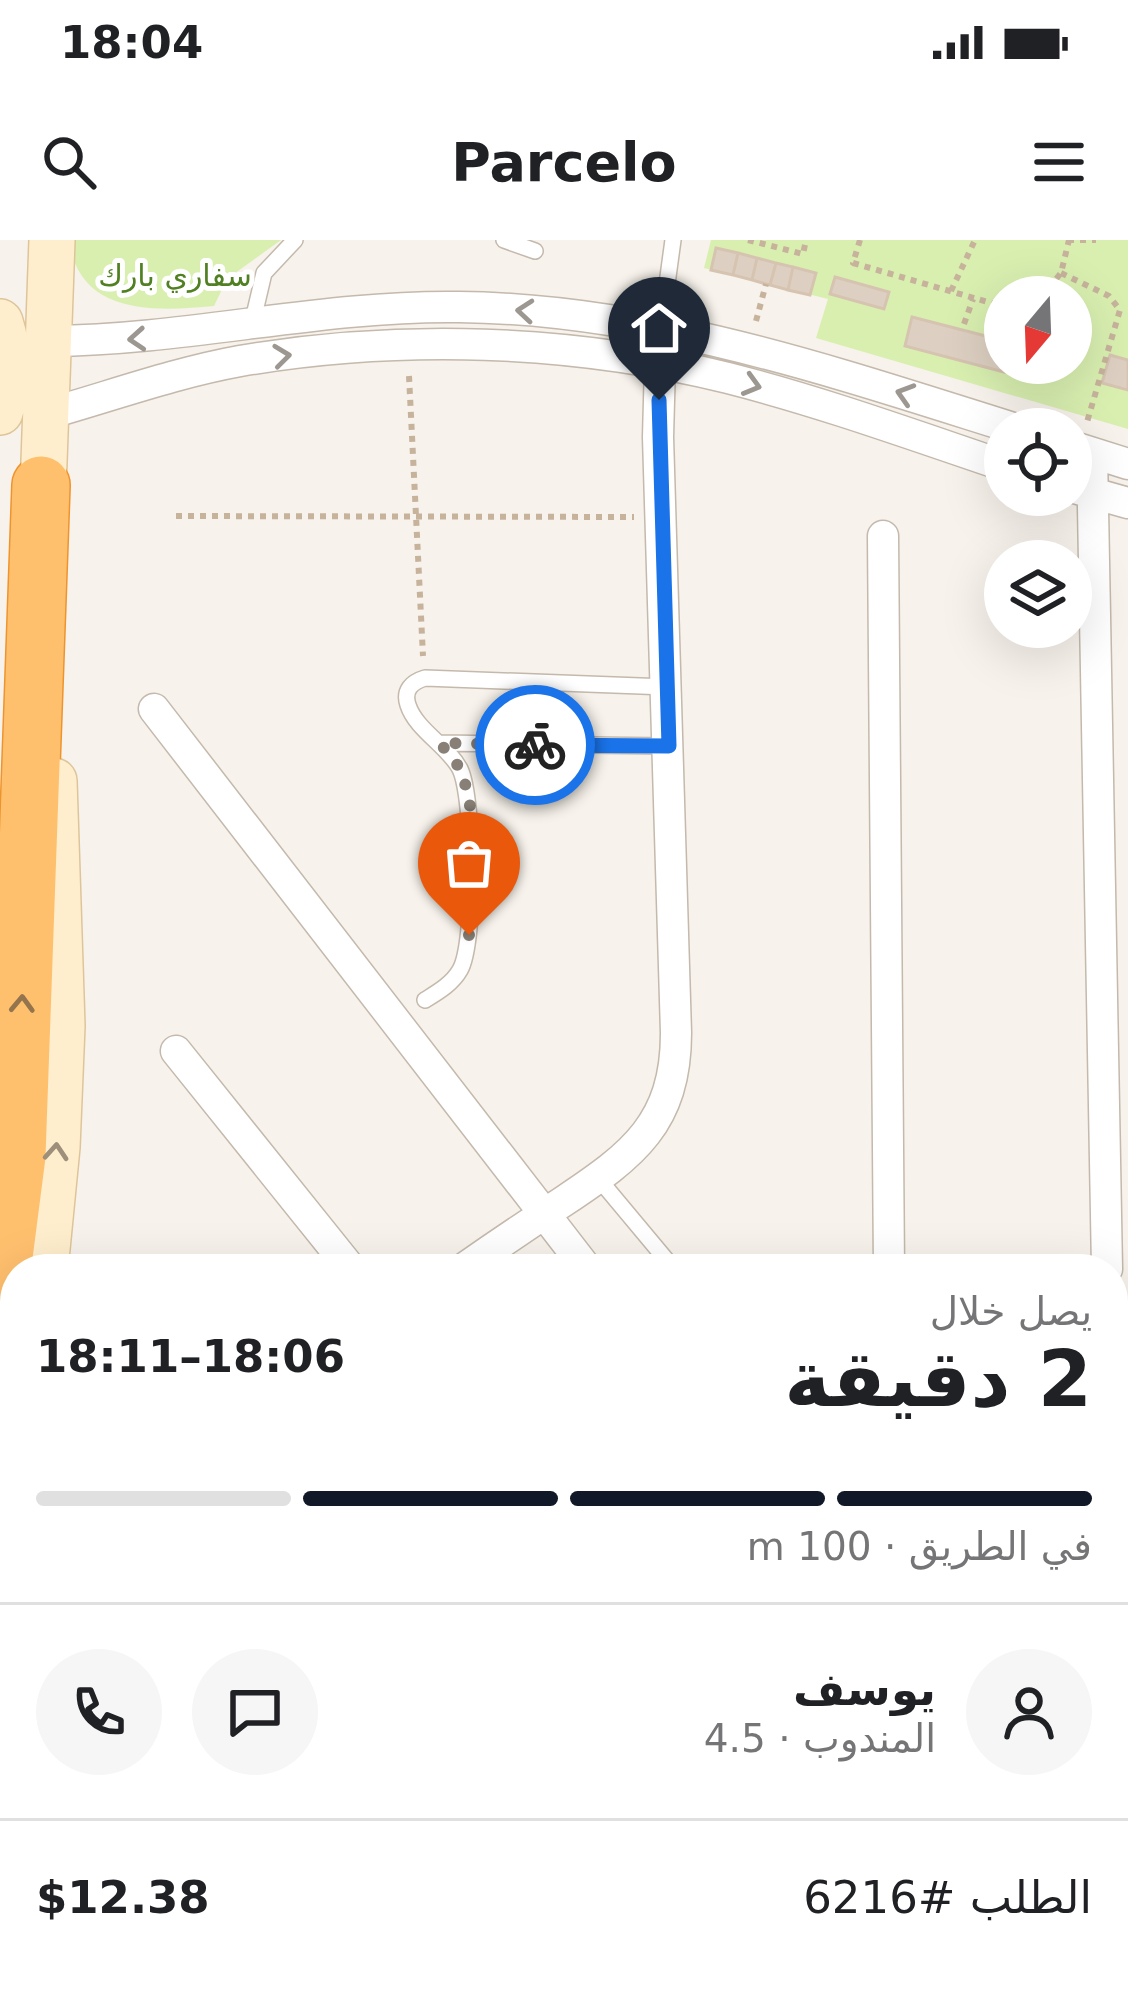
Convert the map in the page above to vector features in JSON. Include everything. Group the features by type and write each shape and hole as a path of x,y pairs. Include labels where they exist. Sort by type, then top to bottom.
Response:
{"highway":[{"path":"4,1254 17,1156 40,485"}],"street":[{"path":"46,1254 62,1026 40,485 51,341 52,240"},
{"path":"0,412 7,392 9,358 2,330 51,341 140,339 339,313 457,307 661,328 749,347 984,419"},
{"path":"485,1254 619,1164 652,1128 672,1082 676,1033 661,517 661,328"},
{"path":"0,423 240,362 407,345 542,349 660,364 791,396 984,459"},
{"path":"1092,453 1128,464"},
{"path":"1092,493 1128,502"},
{"path":"1084,516 1116,1078 1108,1254"},
{"path":"884,536 889,1254"},
{"path":"154,710 575,1254"},
{"path":"176,1051 339,1254"}],"lane":[{"path":"253,324 264,273 295,240"},
{"path":"504,240 535,251"},
{"path":"661,328 673,240"},
{"path":"425,1000 460,970 469,935 470,798 459,767 407,703 410,686 424,678 667,687"},
{"path":"440,743 669,746"},
{"path":"598,1178 661,1254"}],"path":[{"path":"748,240 803,254 806,240"},
{"path":"860,240 854,263 984,301"},
{"path":"951,292 975,240"},
{"path":"1058,276 1069,240 1096,240"},
{"path":"771,262 775,247"},
{"path":"1060,273 1109,296 1120,310 1092,408"},
{"path":"749,347 766,284"},
{"path":"964,324 973,298"},
{"path":"407,345 424,678"},
{"path":"176,516 661,517"}],"green space":[{"name":"سفاري بارك","path":"69,240 281,240 227,279 214,306 169,309 124,304 105,296 88,284"},
{"path":"711,240 1128,240 1128,429 1092,418 1092,408 1056,408 816,338 828,299 704,268"}],"building":[{"path":"716,248 738,253 733,275 711,270"},
{"path":"738,253 757,258 752,280 733,275"},
{"path":"757,258 776,263 770,285 752,280"},
{"path":"776,263 793,267 788,290 770,285"},
{"path":"793,267 816,273 810,295 788,290"},
{"path":"835,277 889,292 884,309 830,294"},
{"path":"912,317 984,336 984,367 905,346"},
{"path":"1110,355 1128,360 1128,390 1102,383"}],"way so far":[{"path":"469,935 470,798 459,767 440,743 535,745"}],"route":[{"path":"535,745 669,746 659,400"}]}
